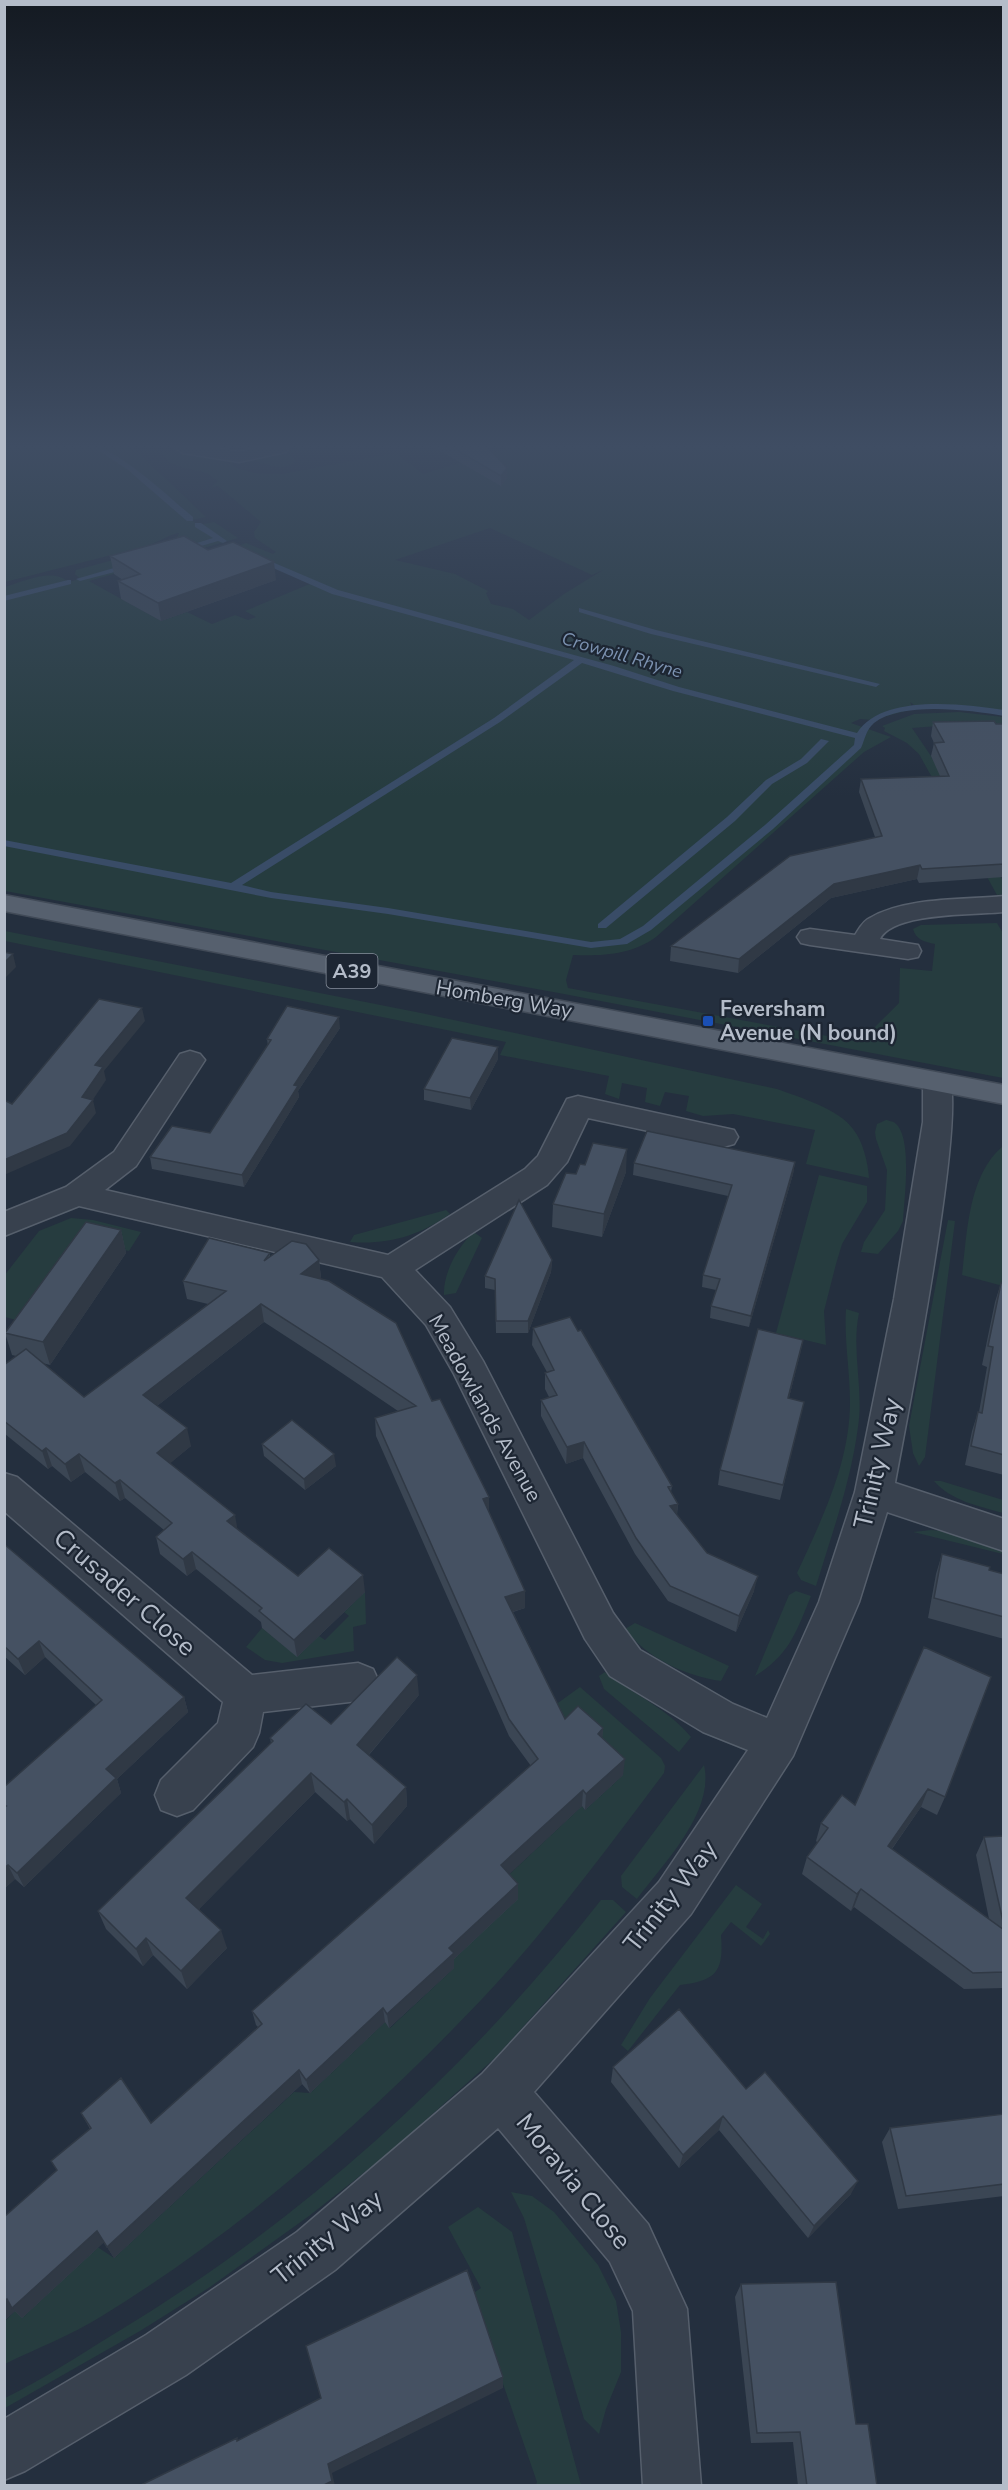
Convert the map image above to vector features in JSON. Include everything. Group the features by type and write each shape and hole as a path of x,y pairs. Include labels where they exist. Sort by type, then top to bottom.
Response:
{"main road":[{"name":"Homberg Way","path":"4,903 1004,1095"}],"street":[{"path":"864,944 869,932 880,922 904,914 1004,904"},
{"path":"810,937 908,951"},
{"path":"4,1225 77,1195 125,1160 190,1060"},
{"name":"Trinity Way","path":"5,2451 166,2355 316,2251 500,2092 675,1898 778,1742 839,1602 874,1492 913,1287 938,1122 938,1082"},
{"path":"77,1195 393,1268 536,1177 552,1162 582,1094 723,1137"},
{"name":"Meadowlands Avenue","path":"393,1268 438,1316 470,1371 599,1626 625,1663 718,1719 778,1742"},
{"name":"Crusader Close","path":"4,1488 245,1695"},
{"path":"874,1492 1004,1535"},
{"path":"177,1795 238,1733 245,1695 358,1682"},
{"name":"Moravia Close","path":"500,2092 593,2198 629,2244 660,2308 672,2486"}],"green space":[{"path":"5,564 75,564 5,582"},
{"path":"98,564 147,564 89,581 161,621 187,612 212,624 235,615 248,620 256,617 245,611 312,583 272,564 413,564 455,574 488,591 486,593 491,604 513,609 529,620 564,594 603,570 592,575 569,564 1003,564 1003,713 987,710 918,708 910,702 913,709 872,720 860,719 851,723 891,737 864,752 656,937 627,951 573,955 566,980 568,988 860,1042 899,1003 900,968 932,971 935,944 919,938 913,929 921,925 997,923 1004,935 1003,1078 5,891 5,587 46,576 62,578 68,582 80,579 75,574 76,570"},
{"path":"959,712 1003,717 1003,729 964,724 912,728 931,756 988,861 1003,880 1003,894 997,895 919,754 907,743 884,731 885,728 882,726 914,714"},
{"path":"5,931 421,1013 777,1089 818,1104 847,1122 857,1134 862,1146 869,1178 806,1164 815,1130 733,1114 703,1116 686,1111 689,1096 665,1092 660,1106 645,1102 647,1088 622,1083 619,1099 605,1094 609,1076 500,1055 506,1042 5,941"},
{"path":"886,1120 895,1123 901,1130 904,1141 906,1169 903,1221 898,1231 878,1254 861,1252 864,1242 885,1210 887,1170 875,1132 877,1124"},
{"path":"1003,1146 1003,1286 962,1275 968,1224 976,1189 991,1158"},
{"path":"819,1175 867,1186 867,1202 842,1244 836,1264 824,1311 826,1345 776,1333"},
{"path":"446,1210 450,1214 438,1222 403,1237 377,1242 350,1242 354,1235"},
{"path":"71,1218 93,1220 141,1232 129,1251 93,1243 34,1325 5,1317 4,1276 39,1231"},
{"path":"948,1220 955,1221 925,1457 919,1466 913,1453 909,1426"},
{"path":"474,1232 482,1238 456,1293 444,1295 446,1278 453,1260 462,1245"},
{"path":"846,1309 859,1313 856,1342 860,1398 858,1427 846,1487 816,1586 801,1580 797,1573 833,1490 845,1446 850,1402"},
{"path":"934,1481 941,1481 1003,1500 1003,1513 957,1498"},
{"path":"931,1530 956,1532 1003,1545 1003,1554 913,1532"},
{"path":"796,1591 811,1596 796,1632 776,1660 755,1676 789,1595"},
{"path":"365,1592 366,1624 353,1627 354,1651 282,1663 265,1660 246,1647 262,1628 297,1656 319,1636 325,1640 349,1616 344,1612"},
{"path":"635,1623 729,1666 721,1681 681,1670 644,1649 625,1629"},
{"path":"605,1672 682,1727 691,1737 679,1752 604,1689 599,1676"},
{"path":"580,1687 661,1758 665,1766 664,1773 576,1889 530,1945 439,2044 349,2129 254,2209 205,2247 91,2323 5,2364 5,2321 16,2310 22,2318 60,2282 90,2242 114,2258 294,2092 310,2093 385,2022 390,2028 454,1968 450,1962 517,1899 502,1881 582,1806 585,1810 623,1775 551,1708"},
{"path":"704,1765 705,1783 702,1801 694,1819 673,1854 637,1899 622,1887 621,1876"},
{"path":"736,1885 762,1904 746,1927 763,1939 768,1930 770,1934 761,1946 731,1922 721,1935 721,1958 715,1972 702,1981 680,1985 628,2051 621,2045 650,1998"},
{"path":"601,1900 613,1900 626,1912 496,2057 389,2153 309,2216 210,2287 140,2331 5,2408 5,2398 60,2368 184,2290 315,2192 377,2139 494,2025 549,1964"},
{"path":"511,2192 532,2196 554,2212 598,2265 616,2301 621,2332 621,2372 599,2434 584,2419 524,2218"},
{"path":"478,2207 512,2232 581,2485 536,2485 537,2482 472,2294 481,2288 448,2227"}],"building":[{"path":"124,564 268,564 158,603 118,581 140,574"},
{"path":"994,721 996,724 1004,724 1004,864 922,869 920,865 834,884 739,959 671,946 790,856 882,836 861,779 949,776 934,743 944,742 933,722"},
{"path":"4,952 13,954 4,963"},
{"path":"99,999 142,1008 95,1065 103,1067 82,1097 93,1100 67,1133 4,1160 4,1100 12,1104"},
{"path":"287,1006 339,1017 294,1085 298,1086 242,1175 150,1157 172,1126 210,1133 271,1040 267,1039"},
{"path":"452,1038 498,1047 470,1098 424,1089"},
{"path":"647,1131 795,1162 751,1316 711,1306 720,1279 703,1275 732,1185 634,1163"},
{"path":"593,1143 627,1149 604,1214 553,1204 566,1173 576,1174 580,1164 585,1165"},
{"path":"519,1200 552,1260 528,1321 496,1321 495,1279 485,1276"},
{"path":"86,1222 121,1230 43,1342 5,1333"},
{"path":"209,1238 270,1253 264,1261 292,1241 306,1244 319,1260 301,1274 329,1281 396,1323 432,1401 440,1399 489,1497 483,1499 525,1591 505,1597 565,1719 578,1706 603,1728 598,1734 625,1759 586,1794 583,1790 501,1865 518,1884 449,1948 454,1953 387,2014 383,2008 306,2080 299,2070 107,2247 97,2231 12,2308 7,2299 4,2302 4,2217 57,2170 51,2161 91,2128 81,2113 121,2078 151,2123 262,2024 252,2011 538,1759 509,1719 375,1418 416,1406 261,1304 143,1395 187,1428 157,1453 235,1515 227,1521 298,1576 329,1548 363,1575 294,1640 259,1611 262,1608 192,1552 183,1559 156,1537 172,1523 120,1480 115,1483 79,1454 65,1464 46,1448 42,1451 4,1421 4,1365 26,1349 84,1397 226,1291 183,1281"},
{"path":"1001,1283 1004,1283 1004,1455 971,1446 978,1412 982,1413 993,1347 988,1346"},
{"path":"570,1317 578,1331 581,1330 672,1486 668,1487 678,1504 670,1506 707,1553 758,1576 739,1616 670,1586 636,1538 584,1442 567,1447 541,1400 557,1395 545,1373 554,1370 533,1328"},
{"path":"758,1329 803,1340 788,1398 804,1402 783,1485 720,1470"},
{"path":"292,1420 334,1454 304,1479 262,1444"},
{"path":"4,1544 184,1697 106,1769 116,1778 17,1873 8,1865 4,1868 4,1807 6,1806 4,1805 4,1787 102,1700 39,1641 18,1659 4,1646"},
{"path":"942,1554 990,1567 989,1570 1004,1574 1004,1617 934,1598"},
{"path":"924,1647 991,1677 945,1797 928,1789 888,1846 1004,1930 1004,1972 973,1973 861,1889 857,1894 807,1857 828,1828 821,1823 842,1795 855,1805"},
{"path":"397,1657 417,1675 357,1745 406,1787 372,1825 347,1799 344,1802 311,1773 186,1898 221,1930 181,1971 146,1938 136,1949 98,1911 273,1741 270,1738 306,1704 331,1724"},
{"path":"1004,1836 1004,1926 984,1837"},
{"path":"679,2009 746,2089 765,2072 858,2181 814,2226 723,2116 683,2155 613,2067"},
{"path":"1004,2114 1004,2184 906,2196 890,2128"},
{"path":"467,2270 503,2377 328,2464 332,2481 322,2486 139,2486 237,2438 237,2441 321,2398 306,2346"},
{"path":"836,2282 856,2424 868,2424 877,2486 807,2486 800,2432 757,2433 741,2284"}],"waterway":[{"name":"Crowpill Rhyne","path":"272,564 335,592 611,668 676,689 860,736"},
{"path":"80,579 131,565"},
{"path":"4,599 68,582"},
{"path":"582,610 654,632 876,684"},
{"path":"233,886 497,720 579,661"},
{"name":"Crowpill Rhyne","path":"860,736 871,721 898,710 935,707 1004,713"},
{"path":"233,886 271,895 388,911 591,945 623,942 647,928 769,827 858,746 860,736"},
{"path":"602,926 731,819 769,782 804,761 824,741"},
{"path":"4,843 233,886"}],"place":[{"name":"Feversham Avenue (N bound)","path":"708,1021"}]}
